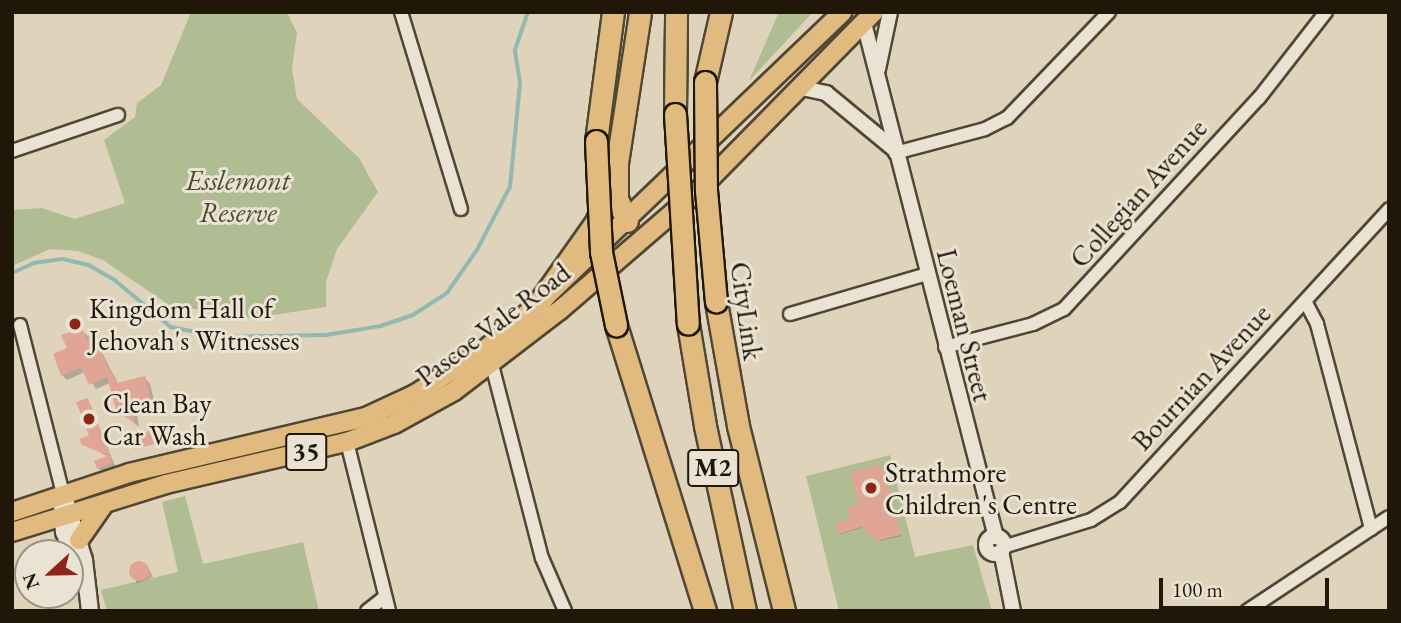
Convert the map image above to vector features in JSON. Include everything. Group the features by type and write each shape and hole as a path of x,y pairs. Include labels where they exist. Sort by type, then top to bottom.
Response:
{"highway":[{"path":"613,12 596,141 601,252 616,326 705,611"},
{"path":"627,221 617,199 617,163 640,12"},
{"name":"CityLink","path":"677,12 675,114 688,324 705,426 745,611"},
{"name":"CityLink","path":"706,12 706,190 716,302 738,426 784,611"},
{"path":"705,82 721,12"},
{"path":"538,304 596,222 617,163"}],"main road":[{"name":"Pascoe Vale Road","path":"12,512 129,473 322,429 377,412 483,351 627,221 843,12"},
{"name":"Pascoe Vale Road","path":"12,532 105,503 347,442 422,410 492,365 653,231 802,88 867,16"},
{"path":"627,221 653,231"},
{"path":"63,494 69,539"},
{"path":"80,539 105,503"},
{"path":"66,515 78,539"},
{"path":"84,582 90,611"}],"street":[{"path":"401,12 461,209"},
{"path":"877,74 890,12"},
{"path":"802,88 826,93 895,151 985,129 1007,118 1109,12"},
{"name":"Collegian Avenue","path":"945,347 1033,324 1064,309 1259,98 1326,12"},
{"name":"Loeman Street","path":"867,16 895,151 987,514 998,544 1013,611"},
{"path":"12,151 118,115"},
{"name":"Bournian Avenue","path":"998,544 1091,520 1120,502 1389,209"},
{"path":"790,314 927,274"},
{"path":"1305,301 1317,324 1371,529"},
{"path":"20,325 63,494"},
{"path":"492,365 542,558 565,611"},
{"path":"347,442 389,611"},
{"path":"1247,611 1389,517"},
{"path":"368,611 385,597"}],"green space":[{"name":"Esslemont Reserve","path":"191,12 287,12 297,33 292,69 297,99 359,158 378,192 337,249 326,282 326,307 252,318 169,305 103,260 78,251 50,249 12,266 12,210 42,208 75,219 125,203 104,140 135,117 137,103 161,85"},
{"path":"779,12 813,12 749,81"},
{"path":"890,455 915,557 973,545 992,611 839,611 806,476"},
{"path":"185,496 203,564 303,542 319,611 107,611 101,590 178,572 162,502"}],"building":[{"path":"82,328 87,339 93,337 117,383 145,376 152,404 132,410 135,424 116,410 107,377 89,385 81,367 61,376 53,354 67,348 61,335"},
{"name":"Clean Bay Car Wash","path":"88,398 113,463 97,469 94,461 109,455 82,445 79,439 89,435 76,402"},
{"path":"159,429 162,443 134,449 131,435"},
{"name":"Strathmore Children's Centre","path":"877,465 883,469 901,535 876,541 862,527 838,534 835,523 850,519 847,507 858,504 850,472"},
{"path":"139,561 146,564 149,571 146,578 139,581 132,578 129,571 132,564"}],"waterway":[{"path":"12,273 34,263 63,259 89,265 115,280 171,327 221,337 326,335 381,326 413,315 447,293 477,250 510,187 520,83 515,50 528,12"}],"place":[{"name":"Kingdom Hall of Jehovah's Witnesses","path":"75,324"},
{"name":"Clean Bay Car Wash","path":"89,419"},
{"name":"Strathmore Children's Centre","path":"871,488"}]}
